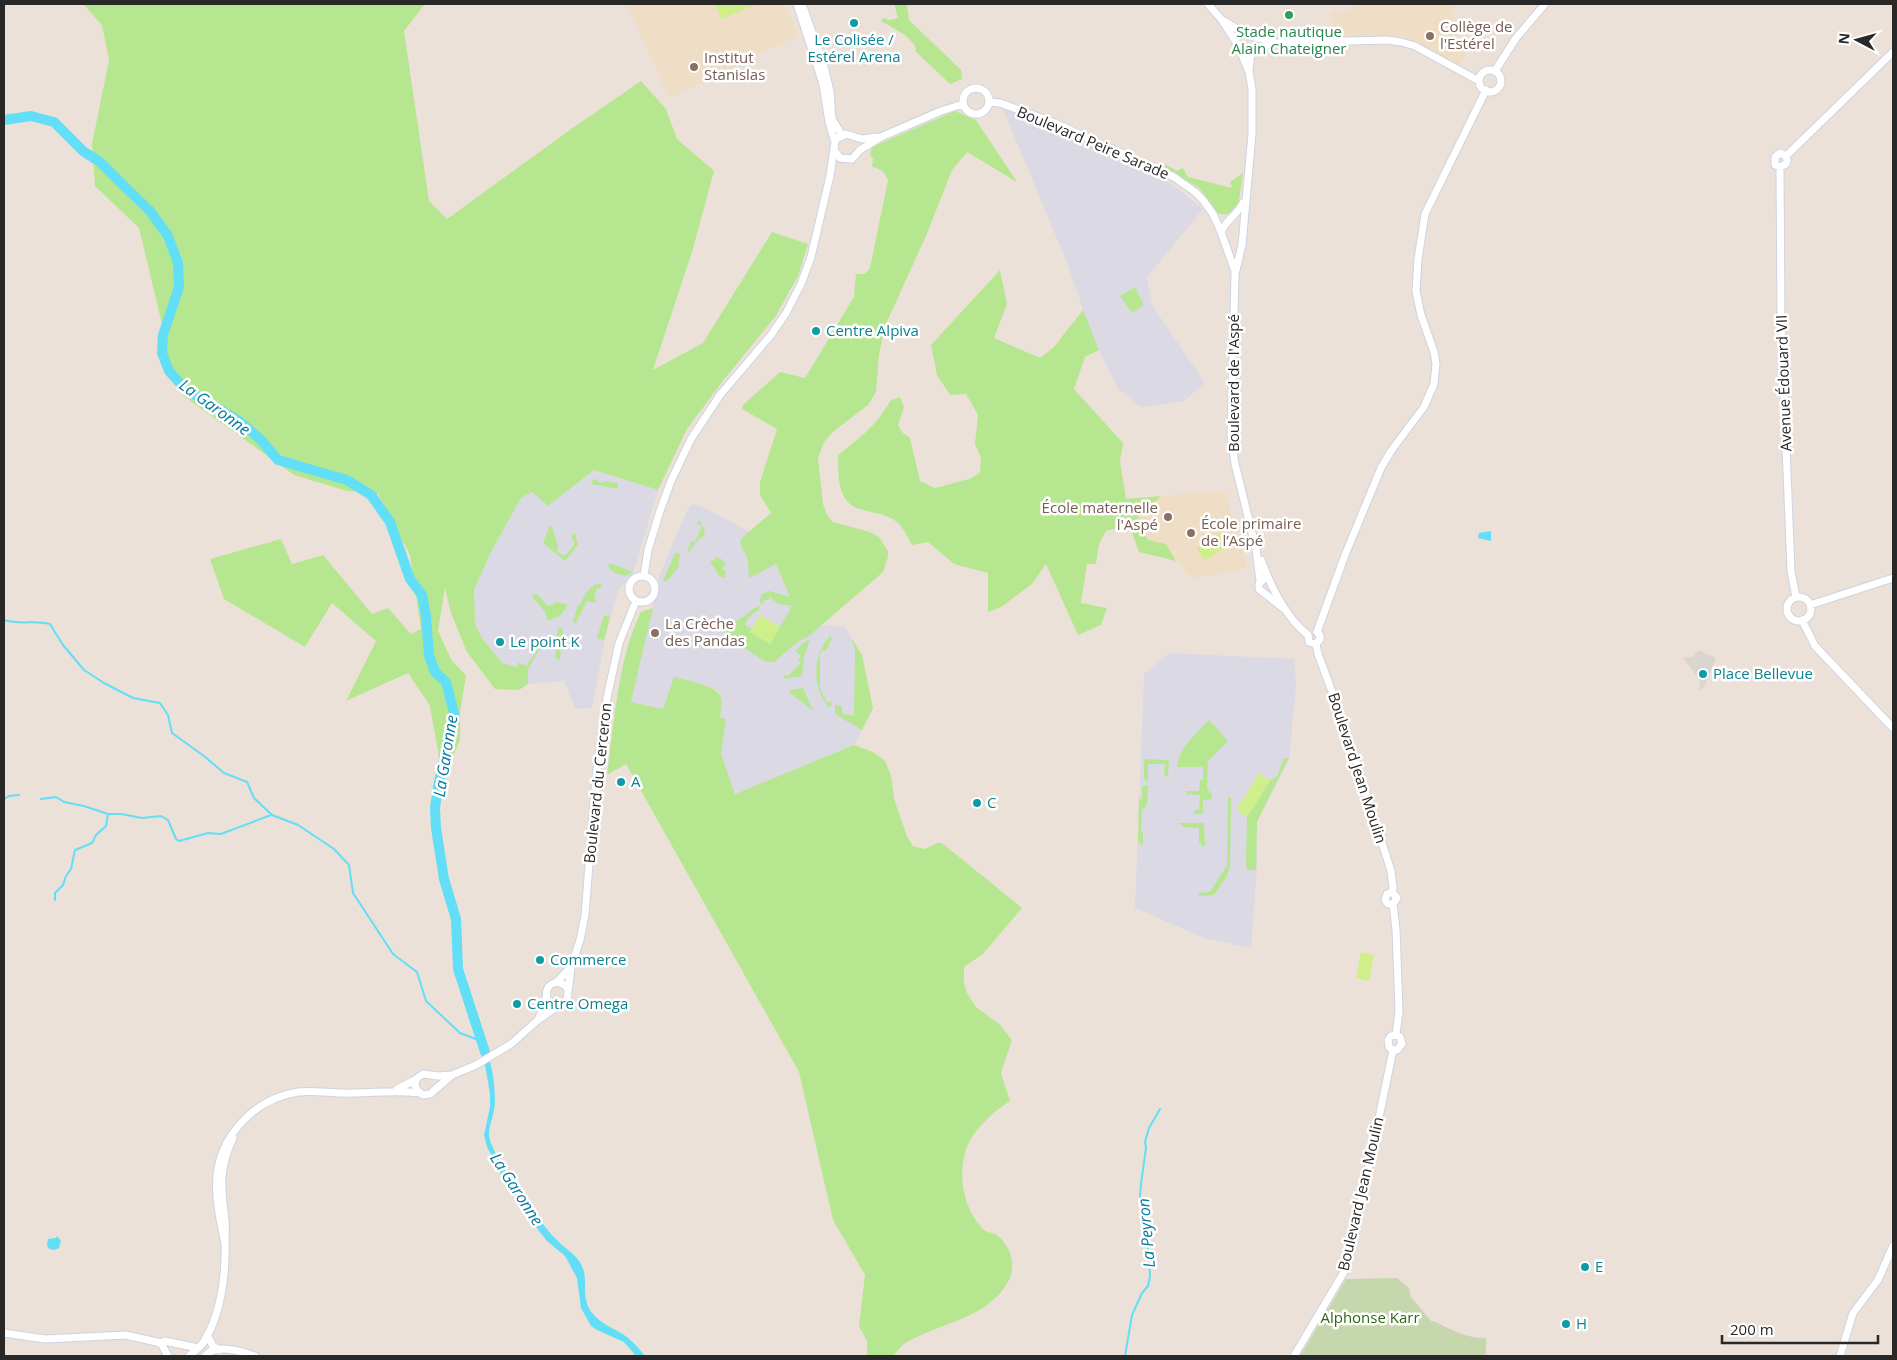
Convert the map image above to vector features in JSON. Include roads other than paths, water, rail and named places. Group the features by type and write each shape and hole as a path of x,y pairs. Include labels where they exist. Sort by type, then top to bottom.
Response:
{"street":[{"path":"644,576 648,550 660,511 678,464 691,439 720,395 771,335 786,313 801,284 811,257 830,176 835,142 829,122 823,84 797,4"},
{"path":"802,4 823,63 830,91 832,120 842,135"},
{"path":"1208,4 1222,20 1239,47 1249,72 1252,89 1253,114 1242,241 1231,245 1222,238 1221,232 1231,218 1240,210 1245,200"},
{"path":"1495,71 1516,38 1545,4"},
{"path":"1222,20 1249,36 1256,43 1249,72"},
{"path":"1239,47 1240,38 1249,36 1274,43"},
{"path":"1239,47 1246,53 1274,43 1387,40 1415,46 1479,81"},
{"name":"Avenue Édouard VII","path":"1786,156 1893,52"},
{"path":"1485,71 1495,71 1500,78 1499,86 1494,90 1482,88 1479,81 1480,75 1485,71"},
{"path":"976,88 984,90 990,102 985,112 978,114 967,110 963,104 966,93 976,88"},
{"path":"1317,632 1345,555 1382,468 1391,451 1424,407 1434,384 1436,364 1434,352 1421,315 1416,291 1418,259 1425,214 1486,90"},
{"name":"Boulevard Peire Sarade","path":"990,102 1000,103 1055,123 1184,183 1196,192 1212,214 1221,232"},
{"path":"835,151 844,160 852,159 860,150 881,137 941,111 963,104"},
{"path":"835,142 842,135 850,134 857,138 881,137"},
{"path":"857,138 860,150"},
{"name":"Avenue Édouard VII","path":"1780,167 1775,165 1774,157 1780,153 1786,156"},
{"name":"Avenue Édouard VII","path":"1780,167 1786,164 1786,156"},
{"path":"830,176 844,160"},
{"name":"Avenue Édouard VII","path":"1780,167 1781,323 1791,571 1796,597"},
{"path":"1212,214 1231,218 1240,222 1243,226"},
{"name":"Boulevard de l'Aspé","path":"1242,241 1236,274 1232,448 1256,549 1260,581"},
{"name":"Boulevard de l'Aspé","path":"1226,243 1236,274"},
{"name":"Boulevard de l'Aspé","path":"1256,549 1270,583 1287,612 1308,635"},
{"path":"644,576 652,581 654,592 648,601 636,601 629,593 629,586 636,578 644,576"},
{"path":"1810,605 1893,578"},
{"path":"1264,579 1270,583 1268,592 1262,592 1258,588 1260,581 1264,579"},
{"name":"Boulevard de l'Aspé","path":"1262,592 1287,612"},
{"path":"1796,597 1804,598 1810,605 1810,613 1802,620 1793,619 1788,613 1788,604 1796,597"},
{"name":"Boulevard du Cerceron","path":"568,989 571,967 580,940 585,915 596,778 607,698 619,643 636,601"},
{"path":"1802,620 1815,646 1893,728"},
{"path":"1310,632 1317,632 1321,637 1319,642 1316,644 1309,642 1308,635 1310,632"},
{"name":"Boulevard Jean Moulin","path":"1316,644 1344,724 1391,872 1392,892 1397,898 1393,904 1396,929 1398,994 1396,1035"},
{"name":"Boulevard du Cerceron","path":"557,982 571,967"},
{"path":"190,1356 207,1335 219,1305 224,1282 225,1242 216,1192 217,1169 224,1146 231,1134 244,1120 264,1104 297,1092 351,1093 395,1090 430,1094 452,1075 495,1055 511,1044 538,1020 567,1000 568,989 563,984 557,982 548,986 538,1020"},
{"path":"546,998 551,1003 558,1005"},
{"path":"1396,1035 1402,1040 1402,1044 1397,1050 1393,1050 1388,1044 1388,1040 1391,1036 1396,1035"},
{"name":"Boulevard Jean Moulin","path":"1294,1356 1344,1272 1366,1180 1393,1050"},
{"path":"395,1090 423,1074 452,1075"},
{"path":"431,1075 435,1079 436,1089"},
{"path":"416,1079 415,1086 420,1094"},
{"path":"1840,1356 1853,1313 1878,1280 1893,1246"},
{"path":"4,1333 45,1339 122,1334 161,1343 165,1341 198,1348"},
{"path":"207,1335 213,1346 219,1350"},
{"path":"161,1343 168,1356"},
{"path":"205,1356 211,1351 219,1350 234,1350 254,1356"}],"water":[{"path":"1491,531 1491,541 1478,538 1479,533"},
{"path":"481,1041 493,1074 495,1102 489,1135 499,1160 546,1229 581,1264 585,1276 586,1301 593,1314 627,1337 645,1356 636,1356 624,1342 591,1326 581,1308 577,1278 565,1256 547,1241 539,1231 500,1172 487,1147 484,1135 490,1107 490,1094"},
{"path":"57,1236 61,1241 59,1248 55,1250 49,1249 47,1245 48,1239 56,1238"}],"waterway":[{"name":"La Garonne","path":"4,120 31,116 54,122 83,151 100,162 150,211 168,236 178,263 179,287 163,335 162,353 169,371 185,389 239,421 261,440 278,460 347,480 371,495 390,522 410,579 422,595 426,616 429,655 435,672 446,682 454,713 438,787 435,808 436,828 444,879 456,919 458,969 485,1052"},
{"path":"4,620 50,624 63,645 84,670 133,698 160,703 168,715 172,733 224,773 247,782 254,798 272,815 298,825 334,849 349,865 353,893 393,954 417,972 426,1001 460,1033 481,1041"},
{"path":"4,799 9,796 19,795"},
{"path":"41,799 56,797 64,802 108,814 121,814 142,818 161,816 168,820 176,839 179,841 208,833 221,834 271,815"},
{"path":"55,900 55,893 63,885 71,869 75,850 92,843 96,835 106,826 108,814"},
{"name":"La Peyron","path":"1125,1356 1132,1315 1142,1293 1148,1286 1150,1276 1149,1256 1140,1197 1146,1148 1145,1142 1149,1128 1160,1109"}],"place":[{"name":"Stade nautique Alain Chateigner","path":"1289,15"},
{"name":"Le Colisée / Estérel Arena","path":"854,23"},
{"name":"Collège de l'Estérel","path":"1430,36"},
{"name":"Institut Stanislas","path":"694,67"},
{"name":"Centre Alpiva","path":"816,331"},
{"name":"École maternelle l'Aspé","path":"1168,517"},
{"name":"École primaire de l’Aspé","path":"1191,533"},
{"name":"La Crèche des Pandas","path":"655,633"},
{"name":"Le point K","path":"500,642"},
{"name":"Place Bellevue","path":"1703,674"},
{"name":"A","path":"621,782"},
{"name":"C","path":"977,803"},
{"name":"Commerce","path":"540,960"},
{"name":"Centre Omega","path":"517,1004"},
{"name":"E","path":"1585,1267"},
{"name":"H","path":"1566,1324"}],"park label":[{"name":"Alphonse Karr","path":"1370,1318"}]}
